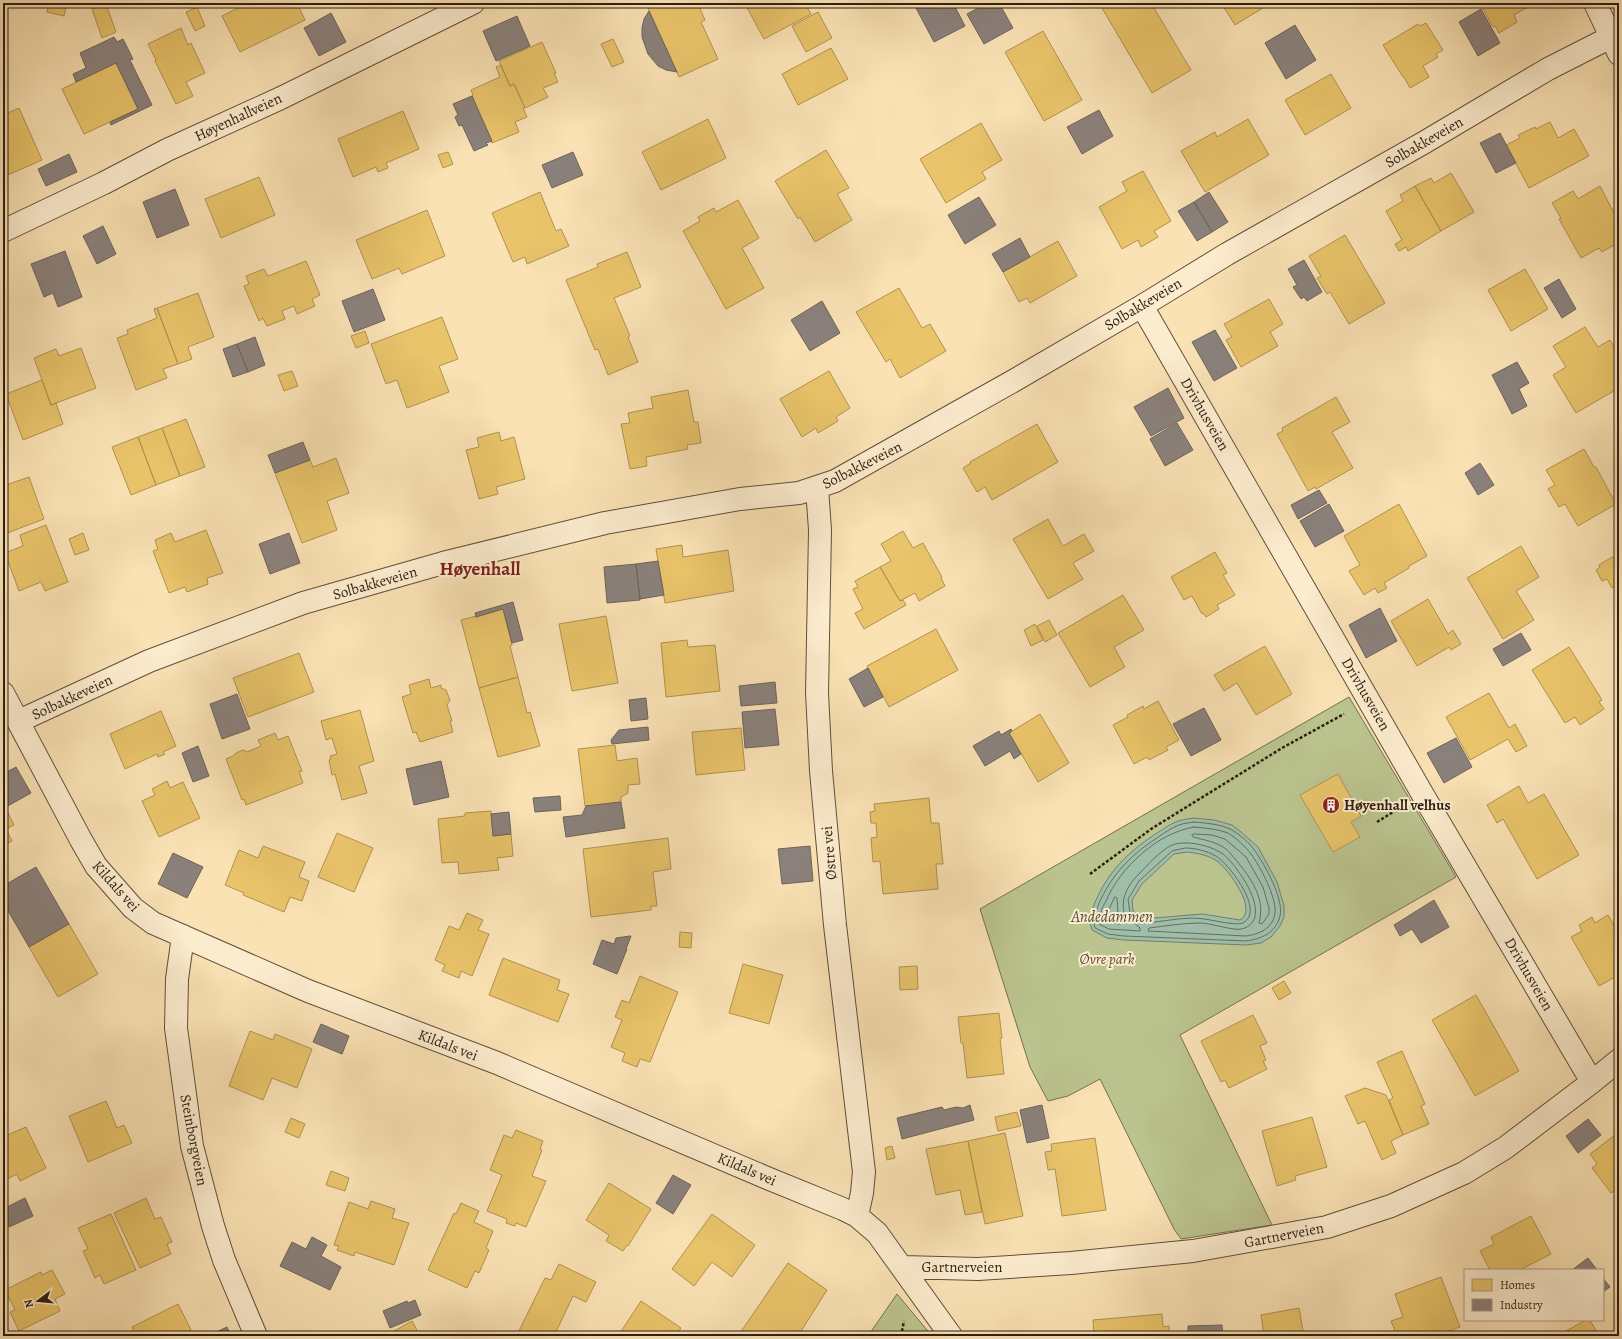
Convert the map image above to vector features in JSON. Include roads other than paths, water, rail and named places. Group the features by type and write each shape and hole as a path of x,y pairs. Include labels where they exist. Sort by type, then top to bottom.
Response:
{"street":[{"name":"Høyenhallveien","path":"3,231 104,183 167,150 281,98 473,3"},
{"path":"1595,3 1615,45"},
{"name":"Solbakkeveien","path":"18,721 149,661 303,603 444,563 605,523 740,499 800,493 835,481 1142,306 1226,254 1425,142 1548,69 1615,45"},
{"name":"Drivhusveien","path":"1142,306 1423,795 1592,1082"},
{"name":"Østre vei","path":"817,488 820,530 817,693 821,771 835,925 864,1172 862,1193 857,1216"},
{"name":"Kildals vei","path":"3,693 96,866 133,908 153,923 308,991 542,1082 857,1216 877,1233 903,1267 912,1283 951,1336"},
{"name":"Steinborgveien","path":"183,936 177,979 176,1028 192,1146 213,1226 224,1260 256,1336"},
{"name":"Gartnerveien","path":"903,1267 978,1270 1078,1262 1193,1251 1327,1227 1391,1206 1464,1173 1505,1148 1619,1060"}],"water":[{"name":"Andedammen","path":"1194,818 1214,820 1232,825 1258,847 1277,882 1284,906 1284,917 1280,926 1271,937 1261,943 1246,945 1124,940 1107,938 1092,930 1091,918 1095,902 1108,878 1122,861 1147,839 1173,823","holes":["1187,852 1214,859 1228,872 1244,899 1246,908 1245,915 1240,920 1202,914 1143,919 1133,911 1132,900 1142,884 1174,854"]}],"place":[{"name":"Høyenhall velhus","path":"1331,805"}],"district":[{"name":"Høyenhall","path":"480,569"}],"park label":[{"name":"Øvre park","path":"1107,959"}]}
